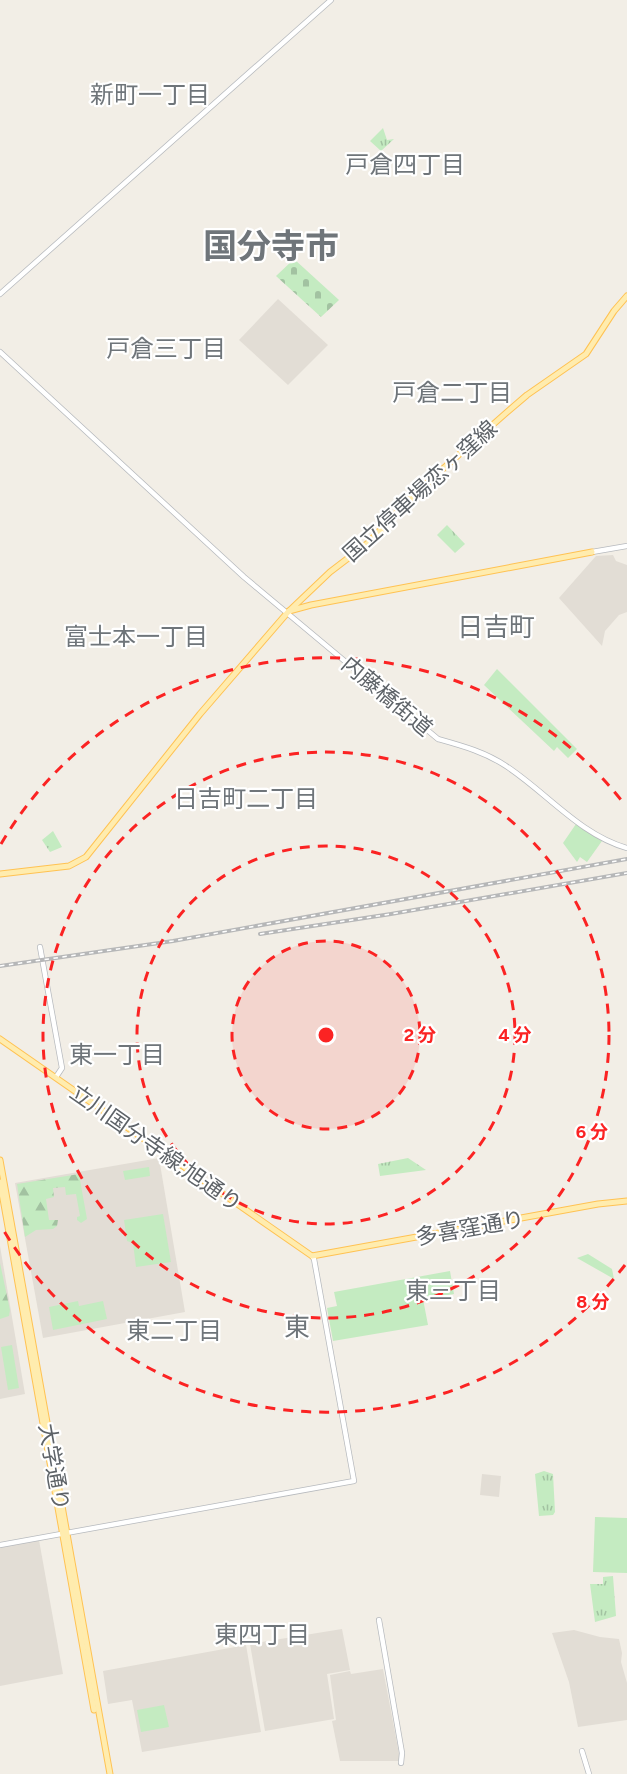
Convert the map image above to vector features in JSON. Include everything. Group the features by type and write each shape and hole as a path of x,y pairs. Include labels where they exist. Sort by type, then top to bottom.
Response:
{"main road":[{"name":"国立停車場恋ヶ窪線","path":"0,874 69,866 83,860 258,644 288,612 306,594 368,543 420,489 506,413 586,354 614,311 627,296"},
{"name":"国立停車場恋ヶ窪線","path":"288,612 311,605 592,552"},
{"path":"306,594 311,605"},
{"name":"立川国分寺線;旭通り","path":"0,1039 312,1256"},
{"name":"大学通り","path":"0,1160 64,1534"},
{"name":"大学通り","path":"0,1182 108,1774"},
{"name":"多喜窪通り","path":"312,1256 598,1204 627,1201"}],"street":[{"path":"0,294 331,0"},
{"name":"内藤橋街道","path":"0,352 223,557 438,739 476,749 507,766 561,809 600,836 627,848"},
{"path":"592,552 627,546"},
{"path":"40,947 62,1068 56,1077"},
{"path":"0,1545 354,1481 312,1256"},
{"path":"379,1620 402,1753 401,1763"},
{"path":"582,1751 589,1774"}],"shaded area":[{"path":"278,299 328,345 288,385 239,340"},
{"path":"613,555 616,561 627,565 627,612 619,615 605,631 602,646 559,598 596,556"},
{"path":"159,1158 185,1312 43,1338 15,1183"},
{"path":"0,1246 25,1394 0,1399"},
{"path":"482,1474 501,1476 499,1497 480,1495"},
{"path":"39,1540 63,1674 0,1686 0,1547"},
{"path":"342,1629 350,1670 327,1674 334,1719 265,1731 250,1644"},
{"path":"574,1630 619,1639 621,1662 627,1683 627,1720 578,1727 569,1682 552,1633"},
{"path":"246,1645 261,1732 142,1752 132,1700 108,1704 103,1671"},
{"path":"383,1669 400,1759 398,1761 340,1761 332,1721 336,1720 330,1675"}],"green space":[{"path":"383,128 387,140 394,139 381,151 370,141"},
{"path":"294,259 339,300 321,317 276,276"},
{"path":"447,525 465,544 455,553 437,535"},
{"path":"497,669 577,749 568,758 557,747 554,751 484,685"},
{"path":"576,824 602,841 587,862 580,857 577,862 563,843"},
{"path":"53,831 62,847 50,852 42,840"},
{"path":"408,1158 426,1170 380,1176 378,1164"},
{"path":"149,1167 150,1176 125,1180 123,1171"},
{"path":"79,1174 87,1219 81,1223 77,1220 80,1216 76,1194 66,1195 65,1187 53,1188 54,1197 46,1199 49,1220 58,1220 57,1226 53,1229 36,1230 25,1237 17,1184"},
{"path":"163,1214 171,1262 136,1267 133,1243 127,1241 124,1220"},
{"path":"588,1254 612,1269 614,1279 577,1258"},
{"path":"0,1263 10,1310 9,1316 0,1319"},
{"path":"450,1271 454,1294 423,1299 428,1325 333,1341 327,1308 337,1306 334,1292"},
{"path":"78,1301 79,1306 103,1301 107,1319 53,1330 49,1307"},
{"path":"12,1345 19,1388 8,1390 1,1347"},
{"path":"544,1471 553,1474 555,1512 553,1515 539,1516 535,1474"},
{"path":"595,1517 627,1518 627,1573 593,1572"},
{"path":"613,1576 616,1616 595,1622 590,1584 603,1584 603,1577"},
{"path":"164,1705 169,1727 141,1732 137,1710"}],"railway":[{"path":"0,966 173,941 627,859"},
{"path":"260,934 627,873"}],"district":[{"name":"新町一丁目","path":"150,94"},
{"name":"戸倉四丁目","path":"405,164"},
{"name":"国分寺市","path":"271,246"},
{"name":"戸倉三丁目","path":"166,348"},
{"name":"戸倉二丁目","path":"452,392"},
{"name":"日吉町","path":"496,627"},
{"name":"富士本一丁目","path":"136,636"},
{"name":"日吉町二丁目","path":"246,798"},
{"name":"東一丁目","path":"117,1054"},
{"name":"東三丁目","path":"453,1290"},
{"name":"東","path":"297,1327"},
{"name":"東二丁目","path":"174,1330"},
{"name":"東四丁目","path":"262,1634"}]}
